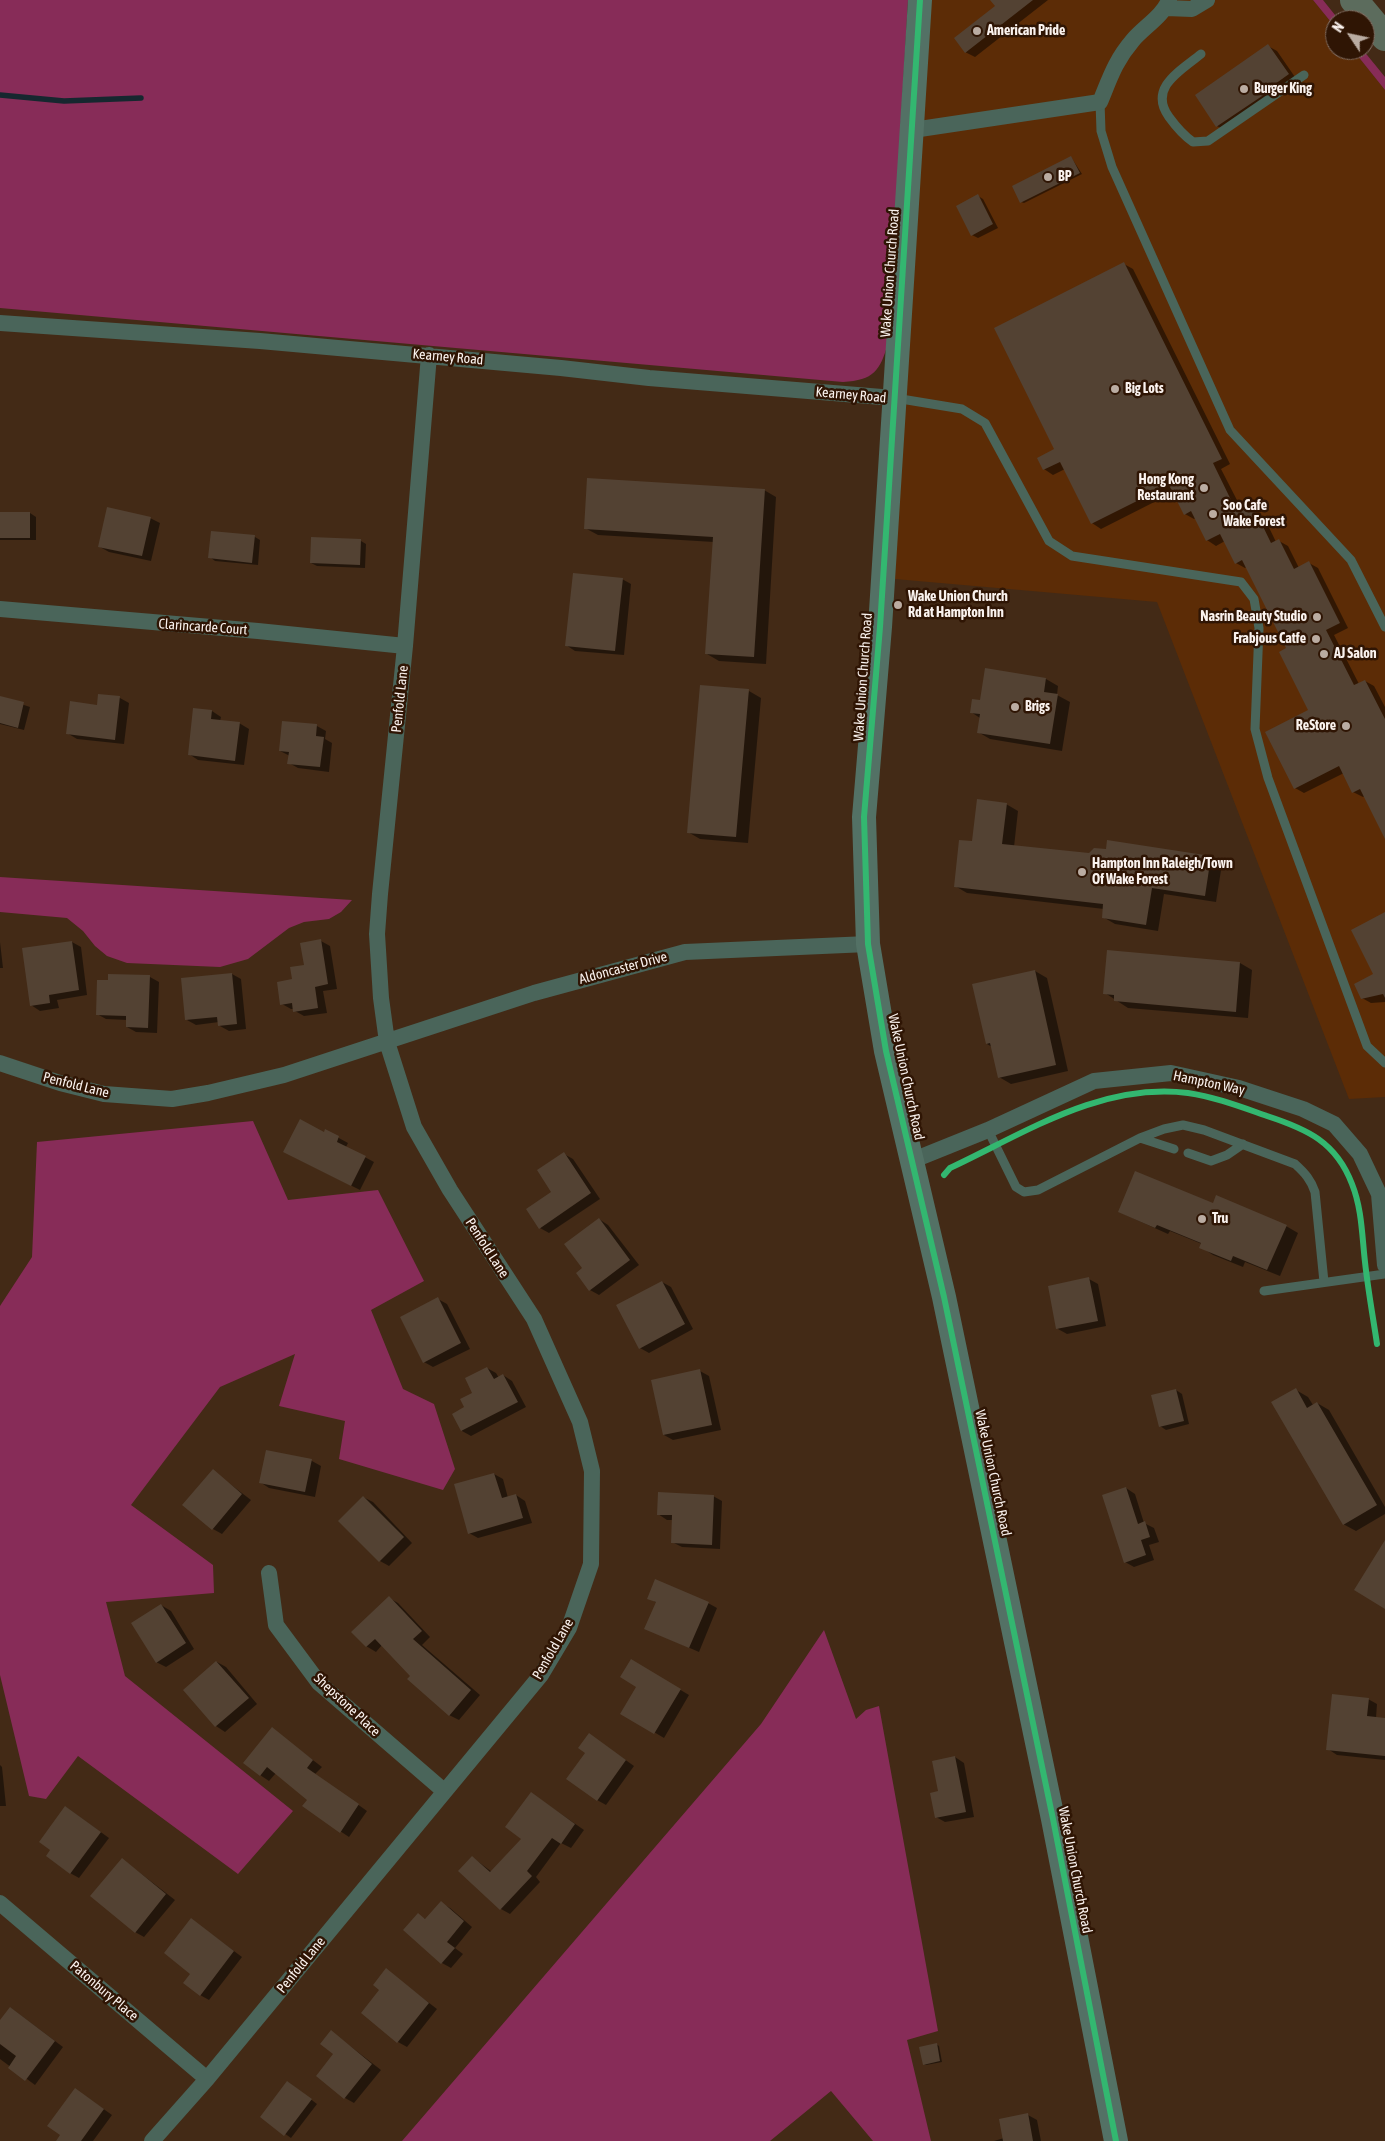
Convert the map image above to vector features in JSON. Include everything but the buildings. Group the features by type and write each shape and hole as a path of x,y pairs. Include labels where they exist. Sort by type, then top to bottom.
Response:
{"highway":[{"path":"1354,0 1385,37"}],"street":[{"name":"Wake Union Church Road","path":"920,0 880,626 864,817 868,944 886,1051 944,1297 1053,1819 1116,2141"},
{"path":"913,130 1100,102 1116,61 1167,4 1192,9 1207,0"},
{"name":"Kearney Road","path":"0,323 429,355 649,378 894,398"},
{"name":"Penfold Lane","path":"152,2141 207,2079 541,1675 569,1628 591,1564 592,1471 580,1422 534,1320 450,1190 414,1127 387,1042 381,998 377,934 405,646 429,355"},
{"name":"Clarincarde Court","path":"0,609 258,631 405,646"},
{"name":"Aldoncaster Drive","path":"387,1042 534,994 684,952 868,944"},
{"name":"Penfold Lane","path":"0,1063 60,1083 104,1094 172,1099 208,1093 284,1075 387,1042"},
{"name":"Hampton Way","path":"911,1161 988,1130 1094,1081 1171,1074 1239,1088 1303,1109 1334,1124 1360,1154 1378,1194 1385,1265"},
{"name":"Shepstone Place","path":"269,1573 276,1625 319,1683 444,1791"},
{"name":"Patonbury Place","path":"0,1903 207,2079"}],"lane":[{"path":"1201,54 1174,76 1166,86 1161,98 1164,110 1181,134 1193,142 1208,141 1304,75"},
{"path":"1100,102 1101,131 1112,166 1230,430 1352,560 1385,627"},
{"path":"894,398 962,409 986,423 1049,541 1072,556 1242,582 1254,600 1259,628 1255,729 1268,778 1368,1046 1385,1063"},
{"path":"988,1130 1016,1187 1024,1192 1038,1190 1140,1138 1164,1128 1183,1125 1243,1144 1295,1164 1312,1182 1315,1192 1324,1282"},
{"path":"1140,1138 1174,1149"},
{"path":"1188,1153 1211,1162 1227,1155 1243,1144"},
{"path":"1264,1291 1385,1274"}],"shaded area":[{"path":"0,0 908,0 888,343 882,361 869,376 843,382 0,308"},
{"path":"929,0 1313,0 1325,15 1325,60 1361,60 1385,90 1385,1097 1349,1099 1157,602 895,579 899,434"},
{"path":"1313,0 1323,0 1331,10 1325,10 1325,15"},
{"path":"1361,60 1371,60 1385,77 1385,90"},
{"path":"0,877 352,900 341,912 329,919 304,922 289,928 248,959 220,967 127,963 107,956 95,946 83,931 67,918 0,912"},
{"path":"253,1121 288,1200 378,1190 424,1281 371,1310 403,1389 434,1404 455,1469 443,1490 339,1459 345,1421 279,1406 295,1354 220,1387 131,1505 213,1565 214,1593 106,1602 125,1676 293,1811 238,1874 78,1756 46,1799 29,1796 0,1675 0,1306 32,1257 37,1142"},
{"path":"824,1630 856,1719 866,1710 879,1706 938,2031 907,2040 931,2141 873,2141 831,2091 770,2141 402,2141 761,1724"}],"waterway":[{"path":"0,95 64,101 141,98"}],"cycle path":[{"path":"920,0 880,627 864,817 868,944 886,1051 944,1297 1053,1819 1116,2141"},
{"path":"944,1175 950,1168 1064,1113 1125,1095 1156,1092 1188,1093 1238,1106 1295,1126 1329,1147 1338,1157 1352,1184 1360,1213 1377,1344"}],"place":[{"name":"American Pride","path":"977,31"},
{"name":"Burger King","path":"1244,89"},
{"name":"BP","path":"1048,177"},
{"name":"Big Lots","path":"1115,389"},
{"name":"Hong Kong Restaurant","path":"1204,488"},
{"name":"Soo Cafe Wake Forest","path":"1213,514"},
{"name":"Wake Union Church Rd at Hampton Inn","path":"898,605"},
{"name":"Nasrin Beauty Studio","path":"1317,617"},
{"name":"Frabjous Catfe","path":"1316,639"},
{"name":"AJ Salon","path":"1324,654"},
{"name":"Brigs","path":"1015,707"},
{"name":"ReStore","path":"1346,726"},
{"name":"Hampton Inn Raleigh/Town Of Wake Forest","path":"1082,872"},
{"name":"Tru","path":"1202,1219"}]}
